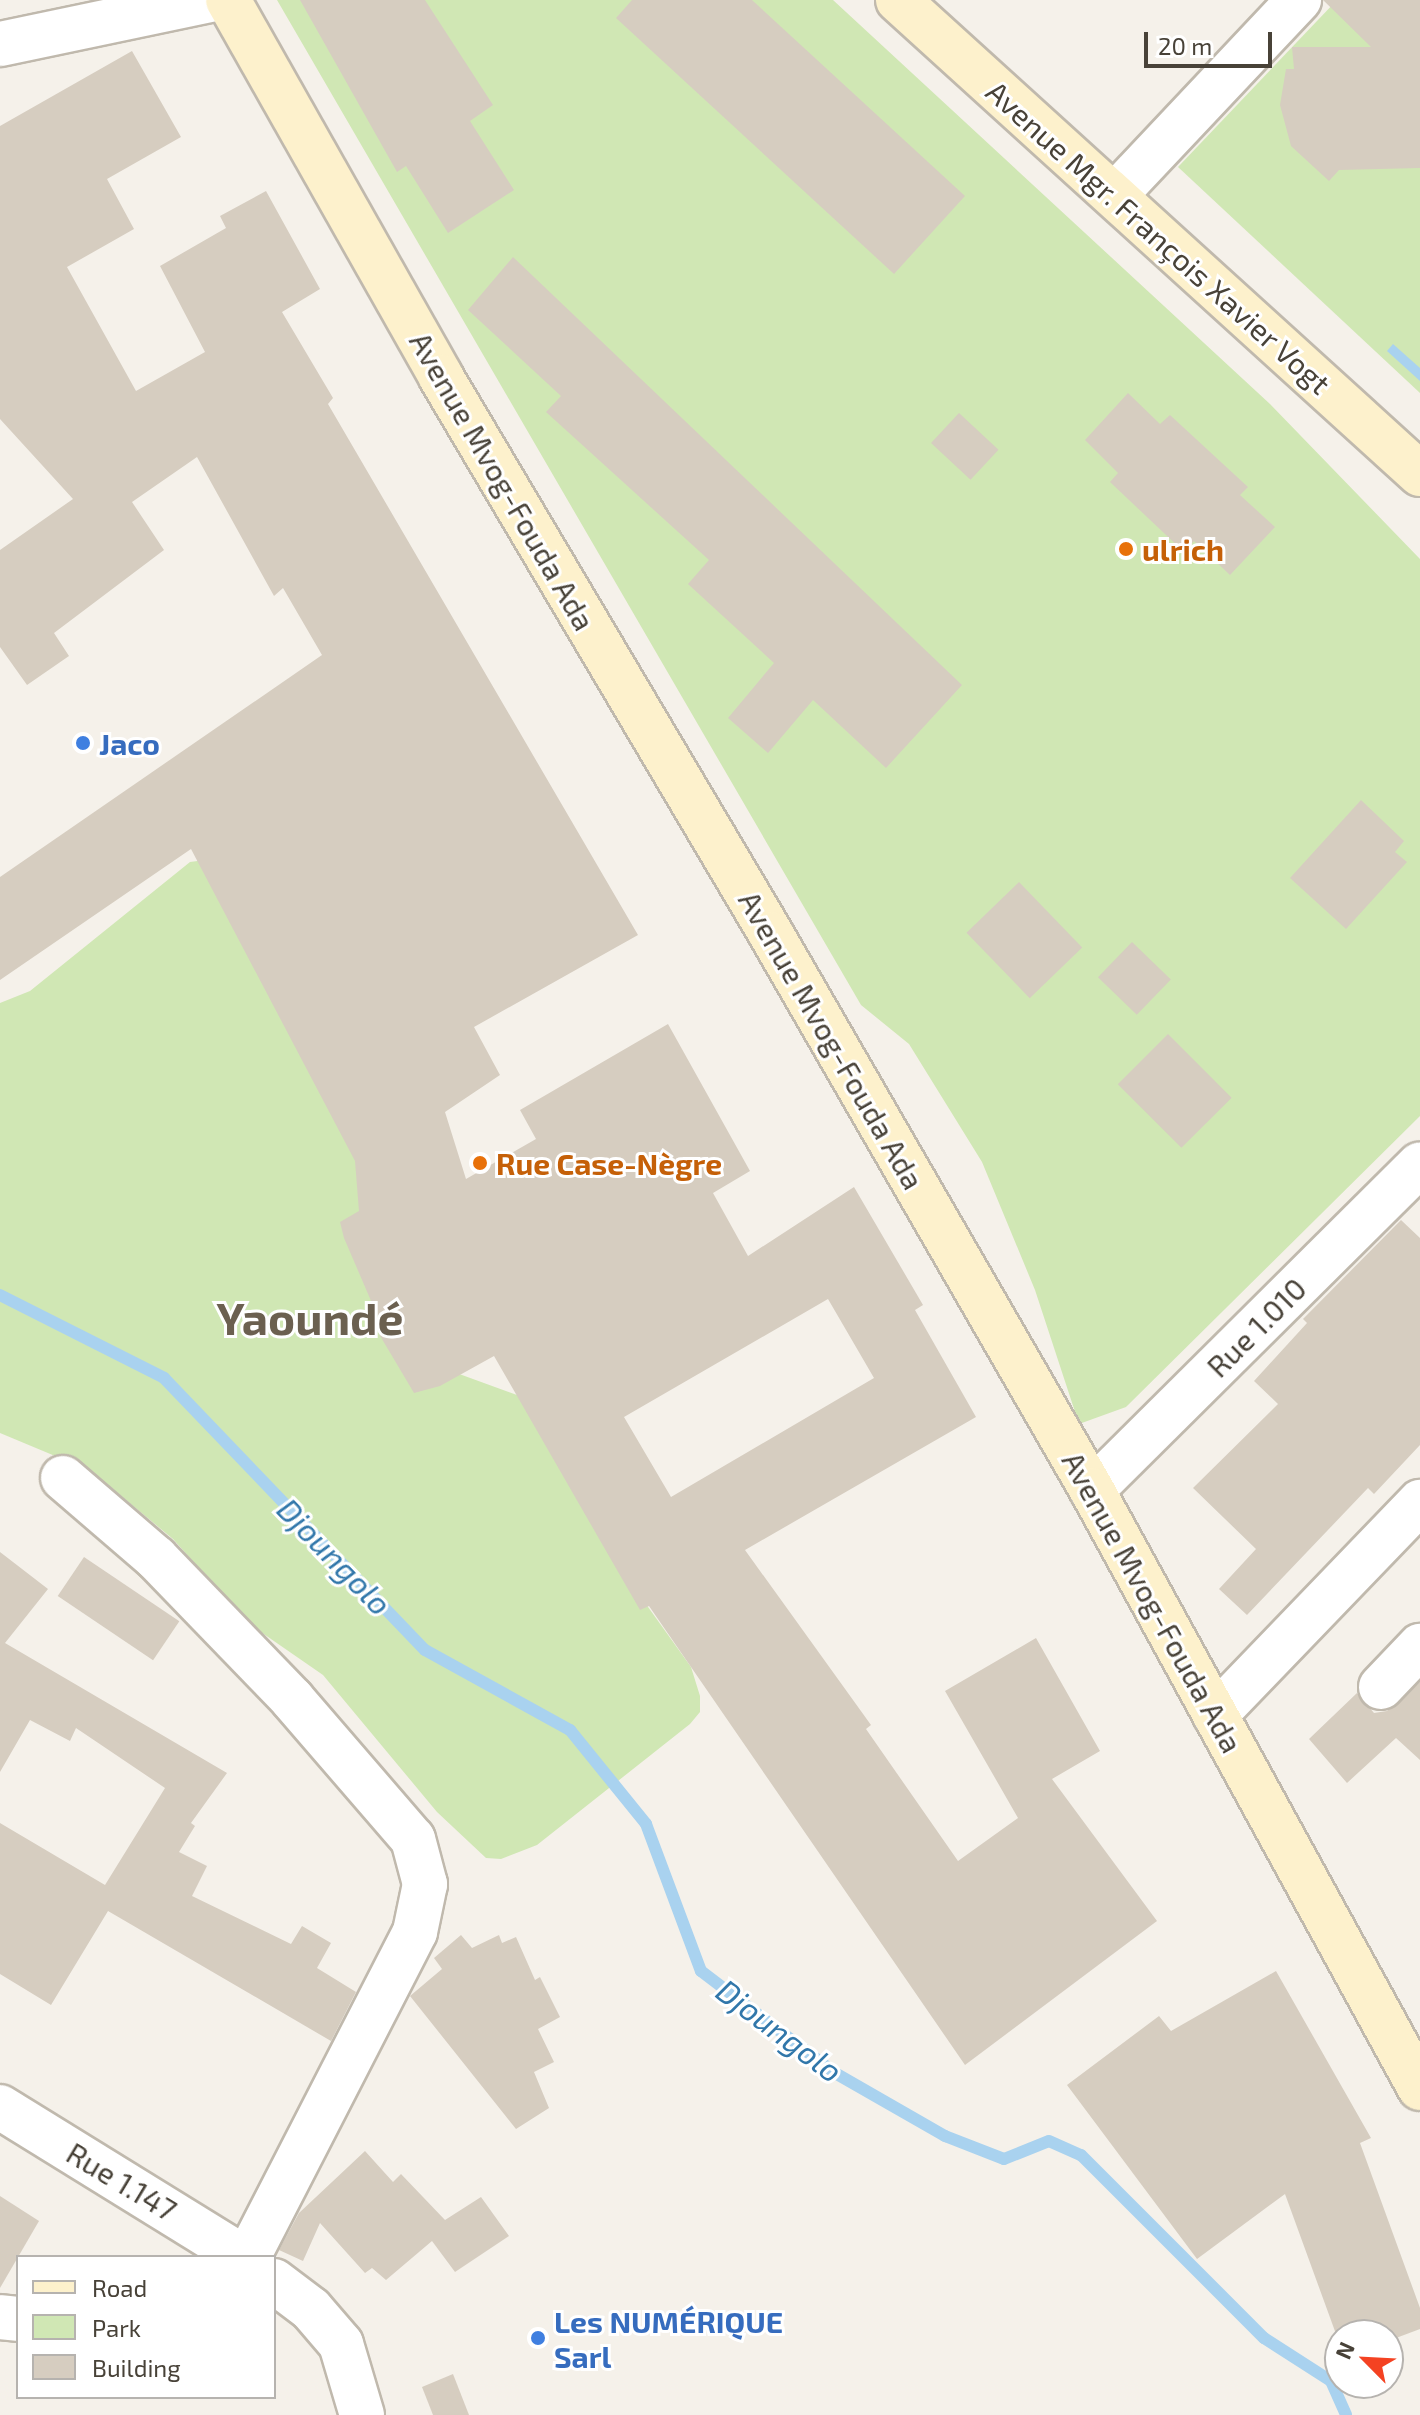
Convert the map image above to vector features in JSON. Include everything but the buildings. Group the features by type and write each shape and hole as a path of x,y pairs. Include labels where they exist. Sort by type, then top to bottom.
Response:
{"main road":[{"name":"Avenue Mvog-Fouda Ada","path":"228,0 441,377 771,934 1092,1490 1420,2088"},
{"name":"Avenue Mgr. François Xavier Vogt","path":"898,0 1116,194 1420,474"}],"street":[{"path":"0,44 211,0"},
{"path":"1116,194 1299,0"},
{"name":"Rue 1.010","path":"1092,1490 1420,1164"},
{"path":"63,1478 156,1558 292,1699 413,1839 425,1884 415,1932 246,2255"},
{"path":"1215,1715 1420,1502"},
{"path":"1381,1687 1420,1646"},
{"name":"Rue 1.147","path":"0,2107 242,2255"},
{"path":"276,2284 292,2311 341,2344 362,2415"}],"green space":[{"path":"277,0 833,0 1270,404 1420,559 1420,1116 1126,1407 1079,1424 1035,1290 982,1162 909,1044 861,1005"},
{"path":"1337,0 1420,0 1420,393 1178,167"},
{"path":"205,860 233,888 451,1371 528,1399 633,1586 691,1667 700,1696 700,1712 690,1724 537,1845 501,1859 486,1858 437,1812 323,1675 248,1623 173,1539 91,1471 0,1433 0,1003 30,991 190,862"}],"water":[{"path":"1393,344 1420,368 1420,381 1387,351"}],"waterway":[{"name":"Djoungolo","path":"0,1295 164,1378 425,1650 570,1730 646,1824 701,1971 835,2073 945,2136 1004,2159 1049,2141 1081,2155 1264,2338 1331,2381 1346,2415"}],"place":[{"name":"ulrich","path":"1126,549"},
{"name":"Jaco","path":"83,743"},
{"name":"Rue Case-Nègre","path":"480,1163"},
{"name":"Les NUMÉRIQUE Sarl","path":"538,2338"}],"district":[{"name":"Yaoundé","path":"310,1317"}]}
